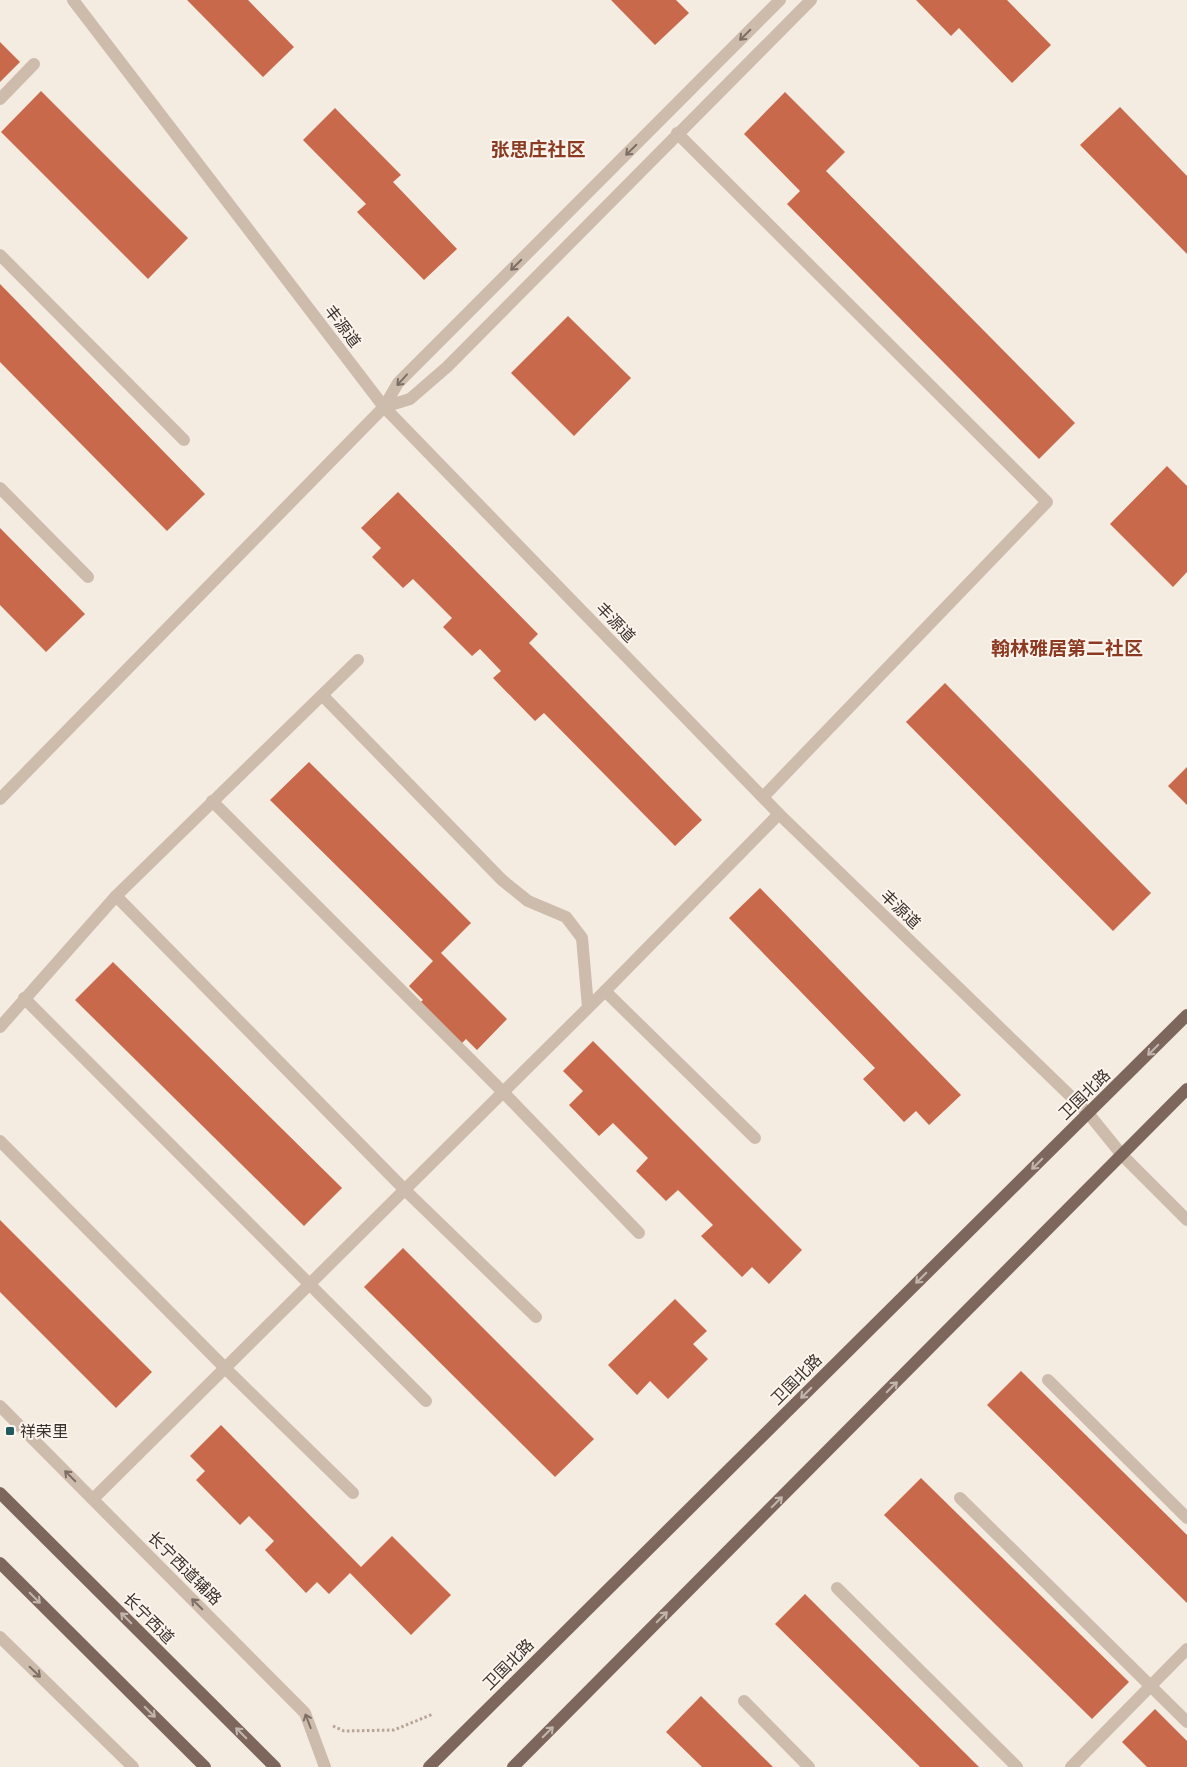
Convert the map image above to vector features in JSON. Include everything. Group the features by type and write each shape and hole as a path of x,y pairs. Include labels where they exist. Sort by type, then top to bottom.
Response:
{"main road":[{"name":"卫国北路","path":"429,1767 1187,1016"},
{"path":"514,1767 1187,1089"},
{"name":"长宁西道","path":"0,1493 275,1767"},
{"path":"0,1563 205,1767"}],"street":[{"name":"丰源道","path":"73,0 384,407 779,814 1088,1113 1122,1155 1187,1220"},
{"path":"0,799 384,407 398,383 780,0"},
{"path":"384,407 410,399 447,367 811,0"},
{"path":"0,99 34,64"},
{"path":"677,133 1047,502 764,798"},
{"path":"0,255 184,440"},
{"path":"0,488 88,577"},
{"path":"0,1027 116,896 358,660"},
{"path":"323,696 502,880 528,901 566,917 582,938 588,1007"},
{"path":"212,801 503,1092 639,1233"},
{"path":"94,1498 405,1190 779,814"},
{"path":"116,896 405,1190 536,1317"},
{"path":"605,990 755,1138"},
{"path":"24,998 426,1401"},
{"path":"0,1141 225,1368 353,1493"},
{"path":"1048,1380 1187,1518"},
{"name":"长宁西道辅路","path":"0,1406 94,1498 305,1713 325,1767"},
{"path":"960,1498 1187,1722"},
{"path":"837,1588 1017,1767"},
{"path":"0,1638 133,1767"},
{"path":"1072,1767 1187,1649"},
{"path":"744,1701 809,1767"}],"path":[{"path":"305,1713 344,1731 394,1730 432,1714"}],"building":[{"path":"187,0 248,0 294,47 263,77"},
{"path":"611,0 676,0 689,13 655,45"},
{"path":"916,0 1007,0 1051,45 1012,83 959,28 951,36"},
{"path":"0,42 20,62 0,82"},
{"path":"41,91 188,238 148,279 1,132"},
{"path":"785,92 845,152 826,171 1075,423 1039,459 787,204 800,191 744,134"},
{"path":"1120,107 1187,176 1187,254 1080,145"},
{"path":"335,108 401,175 393,182 457,249 424,280 357,212 366,204 303,140"},
{"path":"0,284 205,494 167,531 0,362"},
{"path":"568,316 631,378 574,436 511,373"},
{"path":"1167,466 1187,486 1187,572 1173,587 1110,524"},
{"path":"398,492 538,634 529,643 702,820 675,846 544,713 535,721 493,678 501,671 480,649 472,656 443,627 452,618 413,579 403,588 372,557 381,548 361,528"},
{"path":"0,528 85,614 46,652 0,605"},
{"path":"945,683 1151,893 1113,931 906,722"},
{"path":"309,762 471,923 441,953 507,1019 477,1050 466,1039 455,1050 413,1009 423,1000 409,986 433,961 270,800"},
{"path":"1187,767 1187,805 1168,786"},
{"path":"760,888 961,1095 929,1125 916,1111 904,1122 863,1079 875,1068 729,918"},
{"path":"113,962 342,1188 304,1226 75,1000"},
{"path":"593,1041 802,1250 769,1284 752,1267 742,1277 701,1236 713,1225 678,1190 666,1201 636,1171 648,1158 613,1123 599,1136 569,1105 583,1091 563,1071"},
{"path":"0,1220 152,1372 116,1408 0,1292"},
{"path":"403,1248 594,1439 555,1477 364,1287"},
{"path":"675,1299 707,1331 693,1344 708,1359 668,1399 650,1381 637,1395 608,1365"},
{"path":"1021,1371 1187,1535 1187,1603 987,1405"},
{"path":"221,1425 361,1567 392,1536 451,1595 411,1635 350,1573 329,1594 317,1582 306,1593 265,1550 274,1541 249,1516 240,1525 196,1480 205,1471 190,1456"},
{"path":"921,1478 1129,1682 1092,1719 884,1515"},
{"path":"805,1594 979,1767 920,1767 775,1624"},
{"path":"701,1696 773,1767 702,1767 666,1732"},
{"path":"1155,1709 1187,1741 1187,1767 1147,1767 1122,1742"}],"place":[{"name":"祥荣里","path":"10,1431"}],"district":[{"name":"张思庄社区","path":"538,149"},
{"name":"翰林雅居第二社区","path":"1067,648"}]}
